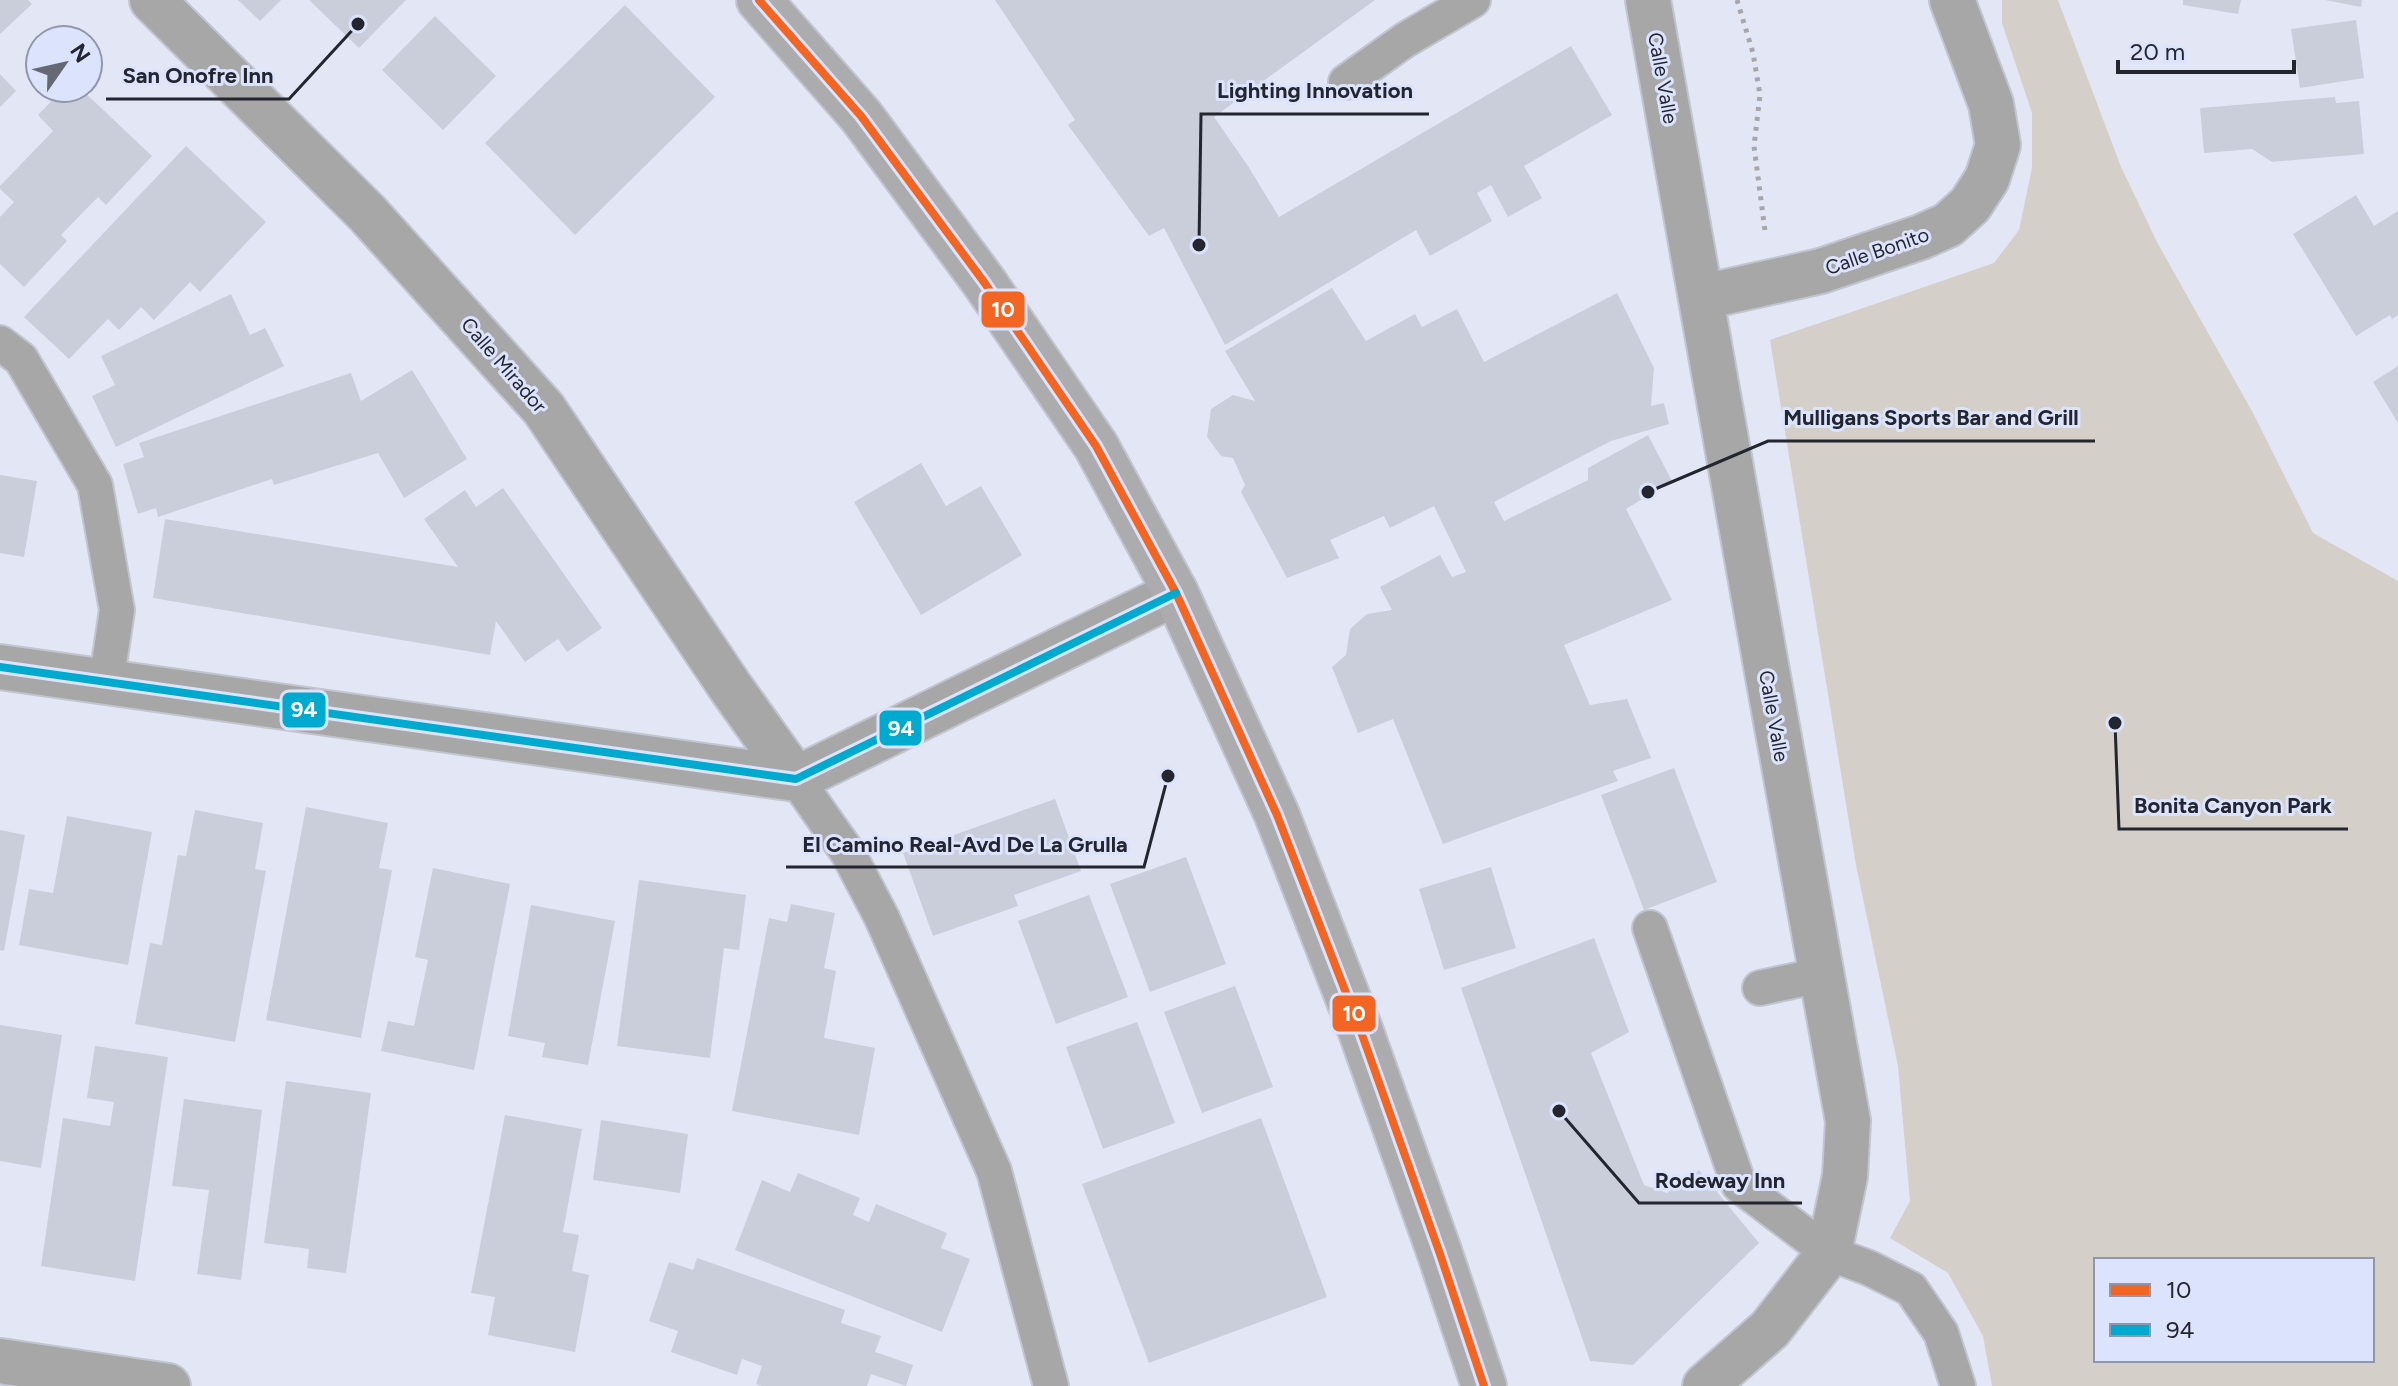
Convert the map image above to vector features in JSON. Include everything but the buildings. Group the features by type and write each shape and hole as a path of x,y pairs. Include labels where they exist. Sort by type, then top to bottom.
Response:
{"main road":[{"path":"759,0 861,116 984,282 1096,446 1176,593 1277,815 1355,1015 1484,1386"}],"street":[{"name":"Calle Mirador","path":"152,0 367,213 544,409 731,688 796,779"},
{"name":"Calle Valle","path":"1648,0 1848,1121 1845,1176 1829,1253 1770,1329 1705,1386"},
{"name":"Calle Bonito","path":"1703,297 1821,271 1921,237 1948,225 1970,205 1987,179 1998,145 1991,104 1952,0"},
{"path":"0,667 796,779 1176,593"},
{"path":"0,1361 168,1386"}],"lane":[{"path":"1346,82 1405,40 1473,0"},
{"path":"0,343 21,359 95,485 117,610 106,684"},
{"path":"796,779 848,853 882,918 994,1171 1051,1386"},
{"path":"1650,928 1739,1185 1829,1253 1911,1289 1941,1333 1958,1386"},
{"path":"1760,988 1821,975"}],"path":[{"path":"1737,0 1753,53 1760,95 1754,146 1769,284"}],"shaded area":[{"path":"2002,0 2058,0 2121,167 2158,244 2253,413 2313,533 2398,581 2398,1386 1992,1386 1983,1336 1948,1273 1890,1238 1910,1201 1898,1066 1856,865 1770,340 1994,263 2019,230 2032,168 2032,113 2002,23"}],"transit line":[{"name":"10","path":"759,0 861,116 984,282 1096,446 1176,593 1277,815 1360,1029 1484,1386"},
{"name":"94","path":"0,667 796,779 1176,593"}],"place":[{"name":"San Onofre Inn","path":"358,24"},
{"name":"Lighting Innovation","path":"1199,245"},
{"name":"Mulligans Sports Bar and Grill","path":"1648,492"},
{"name":"Bonita Canyon Park","path":"2115,723"},
{"name":"El Camino Real-Avd De La Grulla","path":"1168,776"},
{"name":"Rodeway Inn","path":"1559,1111"}]}
